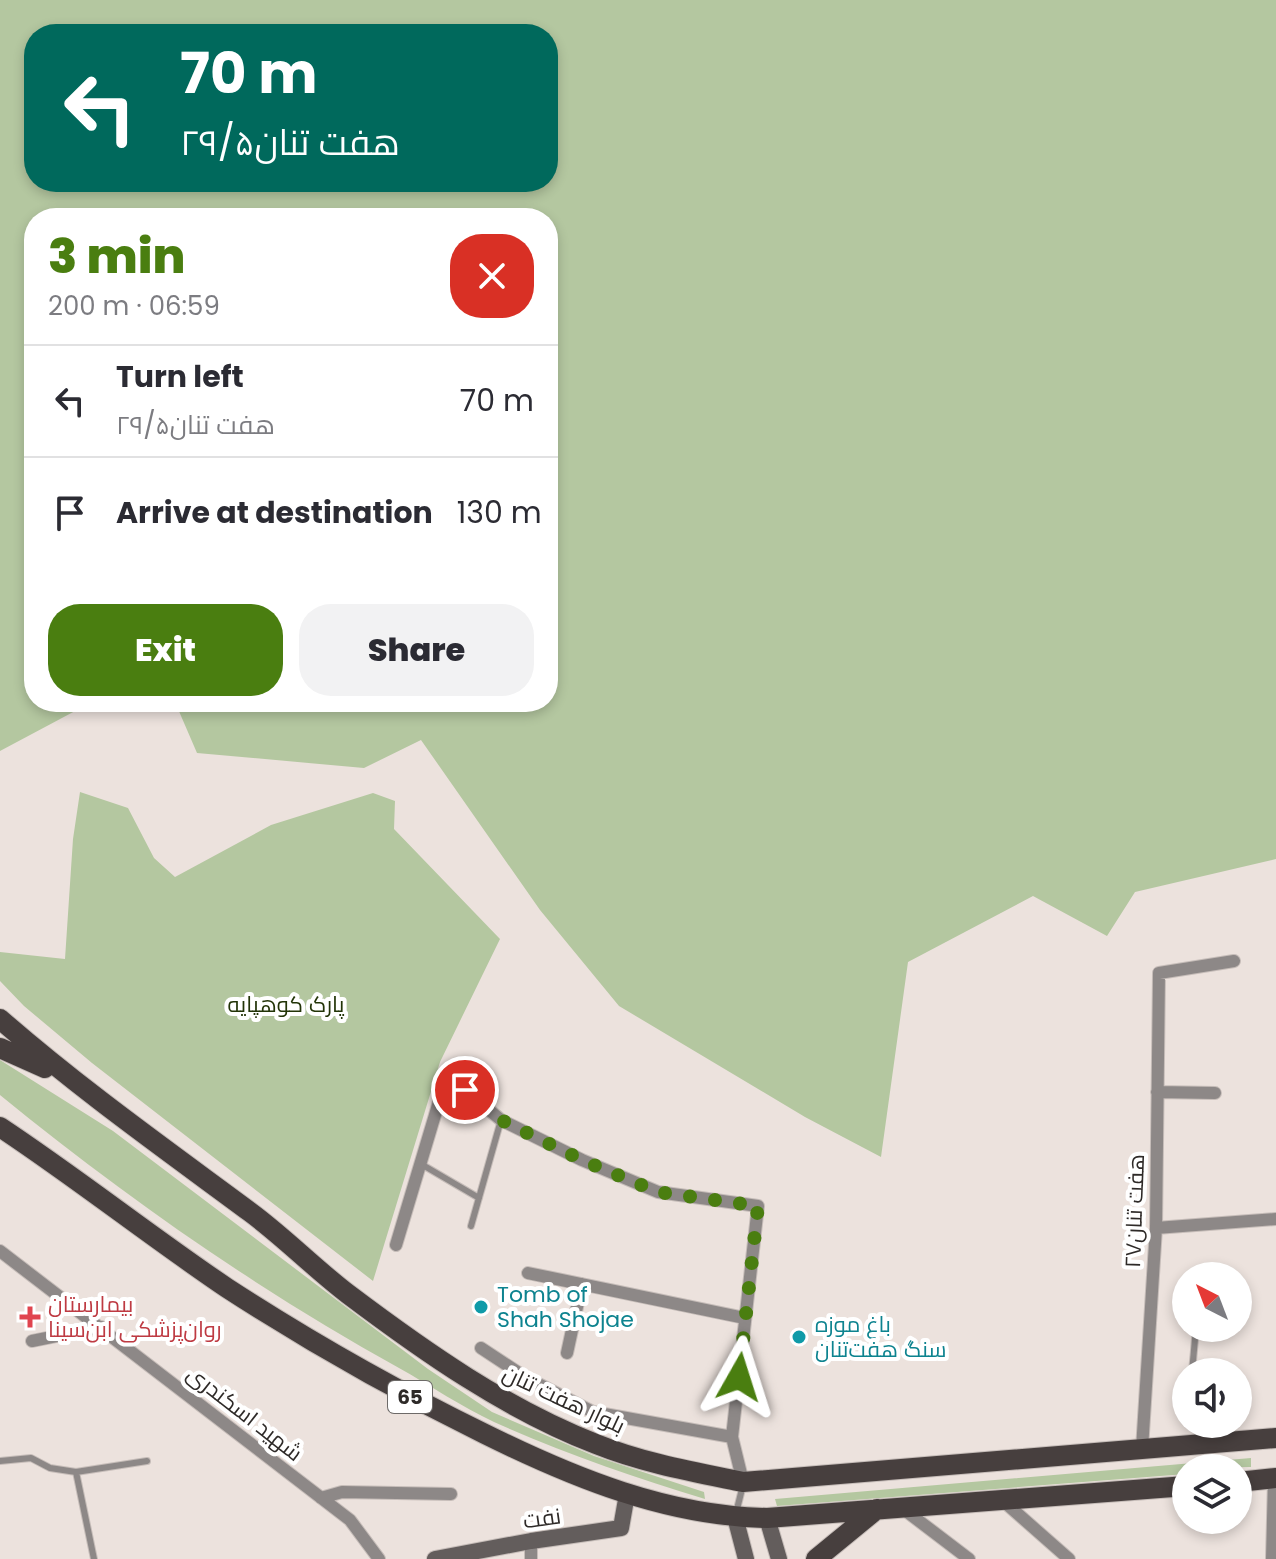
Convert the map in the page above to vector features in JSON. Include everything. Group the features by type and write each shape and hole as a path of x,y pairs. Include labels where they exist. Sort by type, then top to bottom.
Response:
{"main road":[{"name":"بلوار هفت تنان","path":"0,1019 74,1082 251,1213 347,1293 465,1378 519,1409 597,1445 664,1465 743,1482 1276,1438"},
{"path":"0,1048 74,1082"},
{"path":"0,1116 28,1145"},
{"name":"65","path":"0,1127 190,1262 309,1339 423,1404 538,1460 627,1494 716,1515 767,1518 1172,1487"},
{"path":"1252,1480 1275,1478"},
{"path":"816,1559 877,1509"}],"street":[{"name":"هفت تنان۲۷","path":"1142,1449 1156,1228 1159,973 1234,961"},
{"path":"396,1245 447,1075 501,1120 582,1160 658,1192 758,1206 732,1437 743,1482"},
{"path":"1157,1092 1215,1093"},
{"path":"1156,1228 1276,1219"},
{"name":"شهید اسکندری","path":"0,1251 350,1520 379,1559"},
{"path":"528,1273 745,1318"},
{"path":"567,1353 582,1284"},
{"path":"32,1341 101,1327"},
{"path":"481,1348 525,1377 593,1412 732,1437"},
{"path":"1272,1559 1275,1478"},
{"path":"321,1498 342,1492 451,1494"},
{"name":"نفت","path":"435,1559 621,1528 627,1494"},
{"path":"1002,1500 1069,1559"},
{"path":"902,1508 969,1559"},
{"path":"735,1517 746,1559"},
{"path":"767,1518 779,1559"},
{"path":"531,1541 531,1559"}],"lane":[{"path":"471,1226 501,1120"},
{"path":"421,1164 479,1198"},
{"path":"0,1461 31,1458 50,1468 76,1472 147,1461"},
{"path":"76,1472 94,1559"},
{"path":"735,1517 743,1482"}],"green space":[{"path":"0,0 1276,0 1276,859 1135,892 1107,936 1033,896 908,962 881,1157 805,1117 619,1006 540,910 421,740 364,768 197,753 179,712 558,712 558,208 24,208 24,712 73,712 0,751"},
{"name":"پارک کوهپایه","path":"80,792 128,808 154,858 175,877 271,825 373,793 395,801 394,829 500,939 440,1062 373,1281 92,1063 24,1006 0,981 0,952 65,959 73,839"},
{"path":"0,1060 113,1131 428,1369 492,1412 594,1456 704,1492 705,1499 598,1464 494,1422 295,1307 144,1206 0,1095"},
{"path":"1172,1465 1172,1475 777,1506 775,1499"}],"place":[{"name":"Tomb of Shah Shojae","path":"481,1307"},
{"name":"بیمارستان روان‌پزشکی ابن‌سینا","path":"30,1317"},
{"name":"باغ‌ موزه سنگ هفت‌تنان","path":"799,1337"}],"route":[{"path":"465,1090 501,1120 582,1160 658,1192 758,1206 739,1377"}]}
